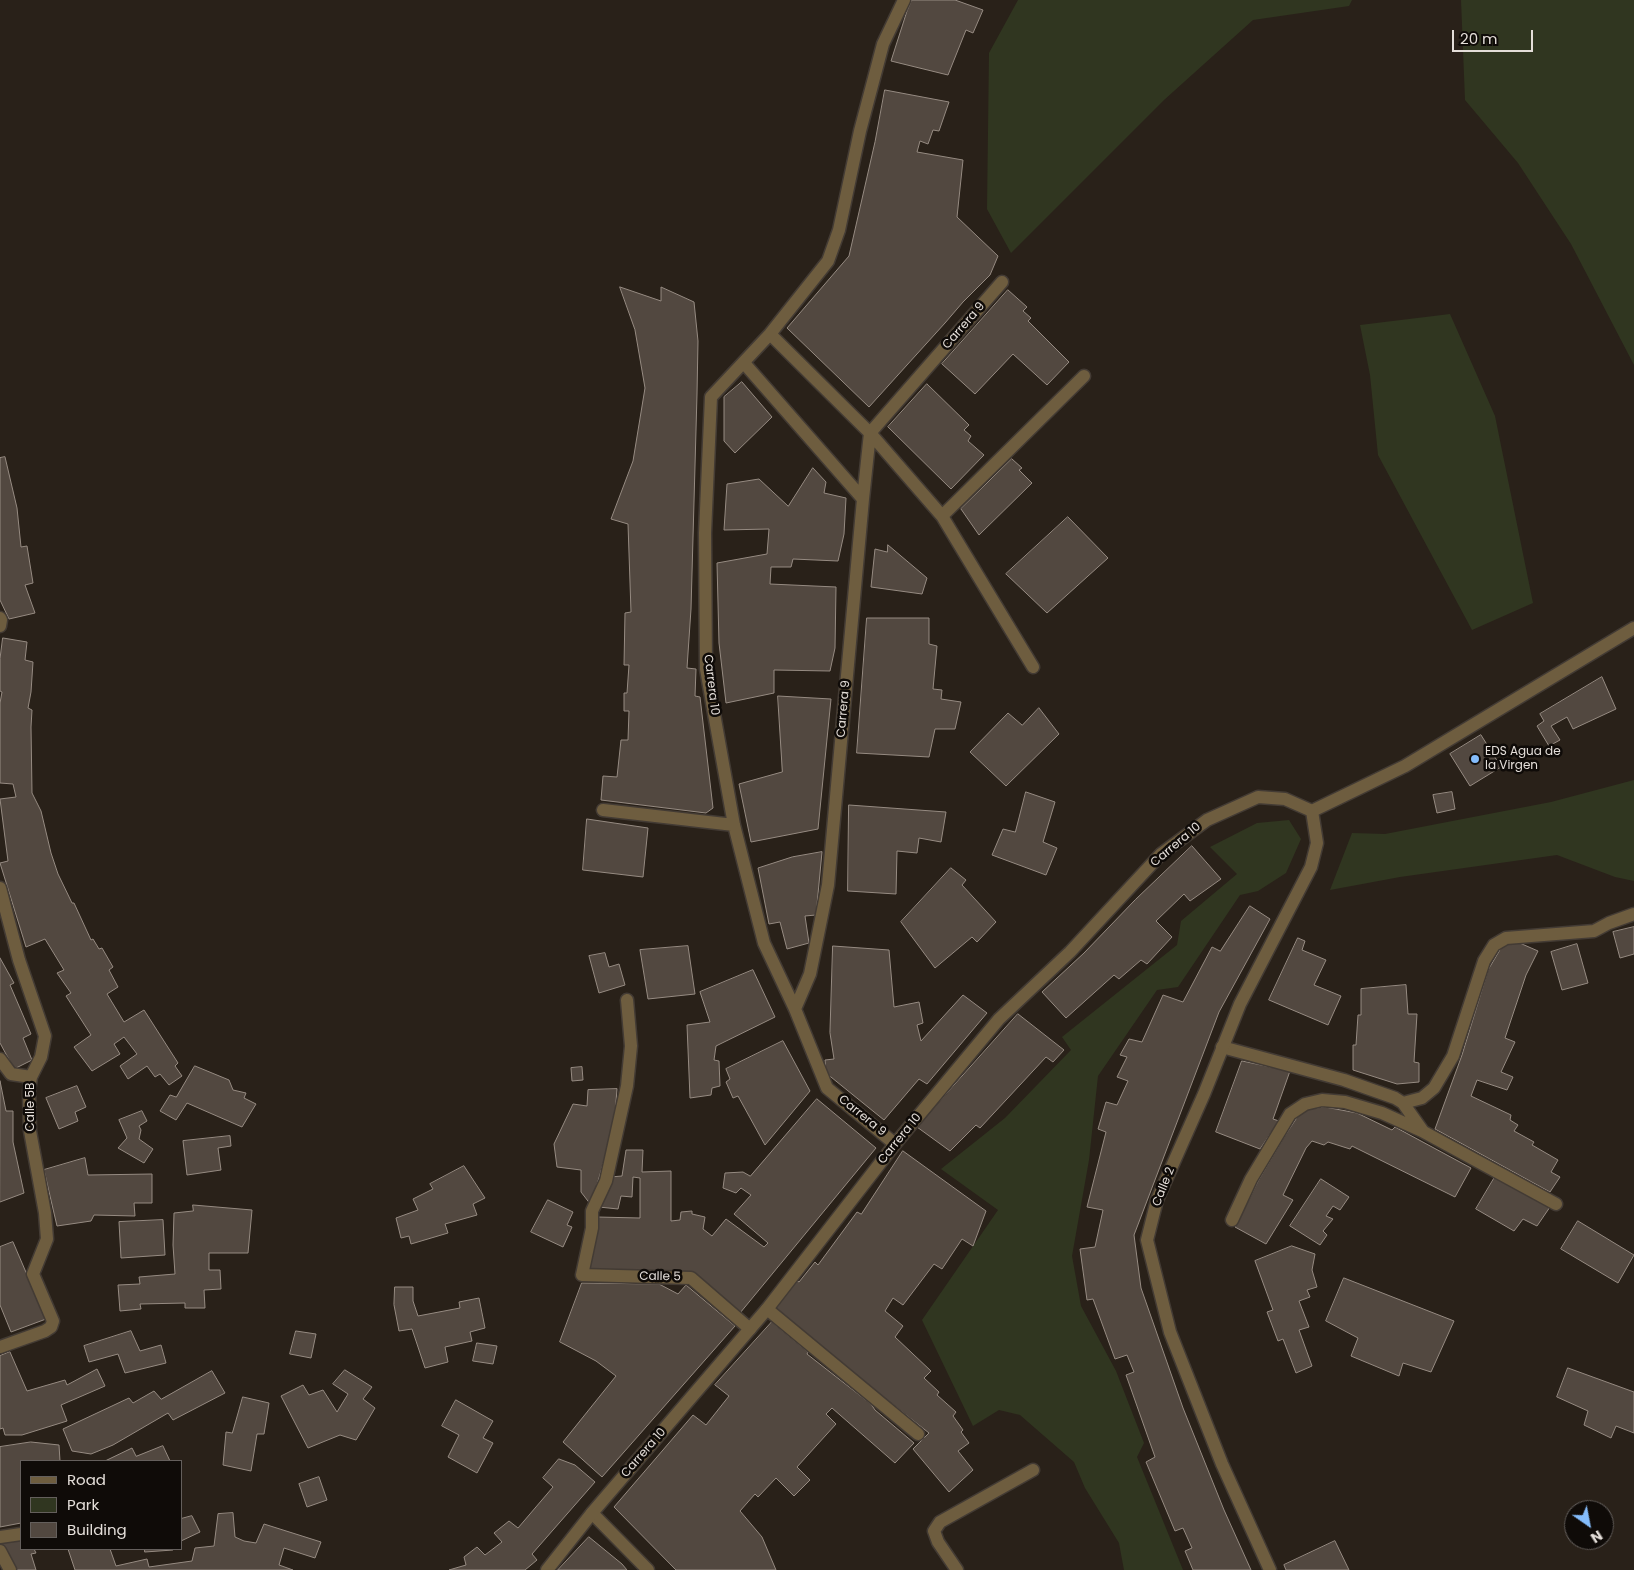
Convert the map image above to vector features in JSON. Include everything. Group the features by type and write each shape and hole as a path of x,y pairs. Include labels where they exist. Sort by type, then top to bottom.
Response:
{"street":[{"name":"Carrera 10","path":"795,1009 764,943 734,825 706,669 705,532 711,397 770,334 828,261 839,230 860,131 883,44 904,0"},
{"name":"Carrera 9","path":"895,1144 827,1088 795,1009 810,974 828,885 870,433 1002,282"},
{"path":"770,334 870,433 942,516 1033,667"},
{"path":"744,363 863,499"},
{"path":"942,516 1084,376"},
{"path":"1312,811 1405,766 1634,628"},
{"name":"Carrera 10","path":"547,1570 592,1513 767,1309 895,1144 999,1019 1070,952 1161,854 1207,820 1258,797 1285,799 1312,811"},
{"path":"603,810 734,825"},
{"name":"Calle 2","path":"1270,1570 1222,1464 1170,1332 1147,1240 1157,1200 1240,1004 1311,867 1317,843 1312,811"},
{"name":"Calle 5B","path":"0,888 19,960 45,1036 41,1057 31,1077 29,1090 30,1131 46,1213 47,1239 33,1274 53,1321 52,1327 45,1331 0,1347"},
{"path":"0,914 10,927"},
{"path":"1403,1103 1422,1098 1434,1088 1454,1056 1484,961 1494,945 1506,938 1594,931 1634,914"},
{"name":"Calle 5","path":"627,1000 631,1046 627,1086 606,1181 592,1211 592,1228 582,1276 691,1278 750,1329"},
{"path":"1222,1047 1344,1080 1394,1098 1403,1103 1422,1131"},
{"path":"0,1060 11,1074 31,1077"},
{"path":"1232,1220 1251,1179 1290,1114 1304,1104 1322,1100 1345,1102 1382,1113 1422,1131 1556,1204"},
{"path":"767,1309 918,1434"},
{"path":"957,1570 936,1537 934,1531 940,1522 1034,1470"},
{"path":"592,1513 648,1570"},
{"path":"0,1537 20,1534"},
{"path":"0,1551 10,1570"}],"green space":[{"path":"1018,0 1352,0 1349,6 1253,20 1164,100 1011,253 987,209 989,53"},
{"path":"1461,0 1634,0 1634,365 1571,244 1518,163 1465,100"},
{"path":"1450,314 1495,416 1533,603 1472,630 1378,455 1370,375 1360,325"},
{"path":"1634,780 1634,881 1615,877 1557,855 1400,877 1330,890 1352,833 1385,834 1551,802"},
{"path":"1289,820 1301,839 1286,873 1258,891 1240,895 1178,987 1157,990 1098,1076 1089,1160 1072,1256 1081,1306 1116,1371 1144,1443 1137,1457 1183,1570 1124,1570 1119,1543 1085,1488 1074,1462 1020,1415 999,1410 973,1426 922,1320 998,1210 941,1169 1005,1118 1071,1050 1062,1037 1177,945 1181,921 1237,874 1210,847 1257,823"}],"building":[{"path":"912,0 955,0 983,10 973,33 966,30 948,75 891,61"},
{"path":"885,90 949,102 939,131 933,130 928,144 920,141 917,152 963,160 957,217 998,256 990,275 963,302 869,407 787,328 849,256"},
{"path":"620,287 661,301 661,287 694,302 698,341 697,394 691,609 687,668 696,669 695,696 700,697 713,808 706,813 601,800 603,776 617,777 621,740 628,740 629,711 624,711 624,693 627,693 629,665 624,665 625,613 631,612 628,524 611,519 633,461 645,388 635,330"},
{"path":"1008,290 1027,307 1023,311 1031,318 1028,321 1069,362 1047,385 1013,354 975,394 942,364"},
{"path":"742,382 772,417 735,453 724,441 724,397"},
{"path":"927,384 969,425 964,430 971,436 968,441 984,455 951,489 888,427"},
{"path":"5,457 17,508 21,547 27,546 33,583 25,585 35,613 9,619 0,600 0,458"},
{"path":"1012,459 1022,468 1019,470 1032,483 979,535 961,509"},
{"path":"813,468 826,482 824,493 846,498 844,534 838,561 793,559 791,567 771,567 770,584 836,587 835,648 830,671 774,670 774,693 726,703 719,643 717,563 767,554 769,529 724,530 727,484 759,479 788,506"},
{"path":"1068,517 1108,558 1047,613 1006,574"},
{"path":"888,545 927,578 922,594 871,587 875,549 887,552"},
{"path":"867,618 929,618 929,644 937,646 933,689 942,690 941,699 961,702 955,729 935,729 929,757 857,753"},
{"path":"3,638 27,642 25,660 33,662 28,708 32,710 32,793 41,811 58,874 91,940 93,939 99,949 102,948 113,967 109,970 118,987 107,994 124,1022 144,1010 178,1063 175,1066 182,1076 169,1085 160,1074 155,1077 147,1066 128,1079 120,1066 137,1054 124,1037 114,1044 120,1054 92,1071 74,1047 91,1035 66,996 71,993 57,973 64,970 45,939 26,947 0,863 8,861 0,799 16,797 13,784 0,783 0,703 2,692 0,691 0,659"},
{"path":"1602,677 1616,709 1573,729 1567,717 1551,726 1560,740 1549,746 1537,726 1544,721 1540,714"},
{"path":"778,696 831,699 818,829 751,842 739,784 782,772"},
{"path":"1039,708 1059,734 1006,786 970,752 1008,713 1022,725"},
{"name":"EDS Agua de la Virgen","path":"1481,735 1501,767 1470,786 1450,754"},
{"path":"1026,792 1055,802 1043,842 1057,848 1046,875 992,855 1003,829 1015,832"},
{"path":"1452,792 1455,809 1437,813 1433,795"},
{"path":"849,805 946,812 941,842 919,838 917,853 897,851 896,894 848,891"},
{"path":"587,819 648,828 643,877 583,870"},
{"path":"1192,846 1221,879 1190,901 1184,894 1156,921 1172,937 1147,964 1141,960 1119,979 1114,975 1066,1018 1042,992"},
{"path":"822,852 816,915 805,916 809,943 787,949 780,922 769,924 758,868 792,857"},
{"path":"951,868 966,880 962,885 996,922 977,942 972,937 935,968 901,922"},
{"path":"1250,906 1270,919 1219,1012 1134,1235 1141,1288 1183,1408 1224,1510 1251,1570 1193,1570 1185,1551 1192,1548 1183,1528 1175,1531 1146,1462 1155,1457 1126,1375 1134,1372 1127,1355 1115,1359 1093,1299 1087,1300 1080,1249 1095,1247 1103,1210 1087,1207 1106,1132 1098,1129 1106,1102 1117,1105 1128,1081 1117,1077 1127,1057 1120,1055 1129,1039 1142,1042 1163,995 1183,1002 1212,947 1220,951"},
{"path":"1634,927 1634,954 1620,958 1613,932"},
{"path":"1298,938 1305,941 1302,950 1326,960 1314,985 1341,996 1328,1025 1269,1000"},
{"path":"1515,941 1538,951 1526,975 1505,1038 1515,1042 1501,1072 1513,1077 1507,1090 1477,1080 1471,1096 1511,1115 1510,1120 1518,1125 1514,1131 1534,1142 1532,1145 1558,1160 1551,1172 1560,1177 1550,1192 1435,1129 1462,1055 1488,970 1504,943"},
{"path":"1577,944 1588,983 1562,990 1551,952"},
{"path":"688,946 695,994 648,999 640,950"},
{"path":"833,946 889,950 894,1007 919,1002 923,1023 917,1025 921,1041 963,995 987,1013 927,1084 919,1079 884,1120 826,1073 825,1060 834,1059 830,1033"},
{"path":"605,953 609,967 619,964 625,985 599,993 589,956"},
{"path":"0,958 14,983 10,985 31,1034 23,1038 32,1060 14,1069 0,1043"},
{"path":"753,970 775,1017 716,1046 714,1060 719,1061 720,1086 712,1088 711,1095 690,1098 687,1025 710,1022 700,992"},
{"path":"1406,985 1408,1014 1417,1014 1414,1062 1419,1063 1419,1082 1397,1084 1353,1070 1353,1045 1356,1045 1358,1015 1361,1015 1361,989"},
{"path":"1018,1014 1064,1050 1053,1062 1046,1057 980,1128 976,1125 950,1151 917,1127"},
{"path":"783,1041 810,1091 765,1145 738,1096 733,1098 726,1082 730,1079 726,1069"},
{"path":"1242,1061 1290,1071 1273,1119 1279,1121 1260,1149 1216,1132"},
{"path":"195,1066 229,1080 233,1090 246,1093 244,1098 256,1104 242,1127 187,1103 176,1120 160,1111 170,1095 176,1097"},
{"path":"582,1067 583,1080 572,1081 571,1068"},
{"path":"0,1081 6,1111 13,1111 13,1142 24,1193 0,1202"},
{"path":"77,1086 86,1107 75,1112 78,1121 59,1129 46,1098"},
{"path":"617,1089 614,1127 591,1205 581,1192 581,1170 557,1167 554,1144 573,1104 587,1106 588,1090"},
{"path":"817,1099 876,1148 740,1313 694,1272 672,1275 588,1271 597,1217 640,1218 640,1178 633,1177 632,1197 621,1196 618,1209 599,1207 610,1177 622,1176 626,1150 643,1150 642,1172 671,1171 671,1221 680,1220 681,1212 692,1211 692,1214 705,1217 703,1229 712,1236 726,1219 764,1247 768,1243 734,1214 751,1195 741,1188 736,1193 723,1188 725,1173 743,1172 750,1176"},
{"path":"1325,1107 1357,1113 1392,1130 1395,1127 1471,1168 1455,1197 1352,1146 1350,1149 1328,1142 1324,1145 1312,1141 1306,1148 1283,1195 1293,1200 1266,1244 1235,1227 1258,1181 1302,1110"},
{"path":"142,1111 147,1121 139,1126 141,1130 139,1139 153,1149 144,1163 118,1148 127,1138 119,1120"},
{"path":"230,1136 231,1146 218,1148 221,1170 187,1175 183,1141"},
{"path":"903,1151 986,1211 973,1246 962,1239 942,1269 934,1264 903,1305 893,1298 885,1311 903,1326 895,1337 931,1371 924,1378 939,1392 937,1395 956,1412 953,1416 969,1443 958,1451 973,1470 949,1492 913,1449 929,1433 774,1311 796,1280 799,1282 815,1262 818,1265 857,1212 861,1214"},
{"path":"85,1158 88,1175 152,1174 152,1203 134,1203 135,1216 94,1215 91,1221 57,1226 44,1170"},
{"path":"464,1166 485,1198 473,1204 477,1215 445,1224 448,1233 411,1244 409,1236 401,1238 396,1218 418,1210 413,1199 433,1189 430,1184"},
{"path":"1495,1177 1550,1207 1537,1226 1523,1219 1514,1231 1476,1209"},
{"path":"1321,1179 1349,1197 1340,1210 1333,1206 1326,1216 1333,1219 1323,1231 1327,1235 1320,1245 1290,1226"},
{"path":"548,1200 573,1212 567,1225 572,1227 563,1247 531,1232"},
{"path":"193,1205 252,1210 248,1253 209,1253 209,1270 220,1270 221,1289 204,1290 205,1308 185,1308 185,1303 140,1304 141,1309 120,1311 118,1285 140,1284 139,1277 175,1274 173,1245 174,1213 193,1211"},
{"path":"163,1220 165,1255 121,1258 119,1222"},
{"path":"1578,1221 1634,1255 1618,1283 1561,1249"},
{"path":"13,1242 46,1319 11,1332 0,1305 0,1247"},
{"path":"1292,1246 1315,1254 1312,1270 1317,1287 1307,1290 1310,1297 1299,1301 1309,1327 1299,1330 1312,1366 1296,1373 1283,1339 1278,1341 1267,1312 1273,1310 1255,1261"},
{"path":"1344,1278 1454,1321 1431,1372 1403,1363 1399,1376 1351,1356 1358,1338 1326,1321"},
{"path":"582,1283 659,1284 678,1294 686,1285 735,1326 602,1477 563,1442 616,1376 596,1361 560,1342"},
{"path":"395,1287 413,1287 413,1301 418,1316 460,1308 459,1302 479,1298 485,1328 470,1332 472,1341 445,1347 448,1362 425,1368 412,1329 399,1331 394,1305"},
{"path":"772,1322 808,1352 807,1354 871,1404 875,1410 914,1443 895,1463 832,1408 826,1414 836,1424 797,1467 810,1480 794,1496 776,1478 758,1497 755,1494 740,1511 762,1537 776,1570 676,1570 614,1507 693,1415 706,1425 729,1396 715,1385"},
{"path":"131,1331 140,1351 161,1345 166,1363 125,1373 118,1354 89,1362 84,1346"},
{"path":"296,1331 316,1334 311,1358 290,1354"},
{"path":"477,1343 497,1346 493,1364 473,1361"},
{"path":"10,1352 27,1391 65,1380 67,1385 97,1369 105,1386 61,1405 67,1421 22,1435 5,1435 3,1428 0,1429 0,1356"},
{"path":"1568,1368 1634,1392 1634,1433 1616,1426 1611,1438 1584,1425 1588,1411 1557,1397"},
{"path":"345,1370 372,1387 363,1399 375,1408 356,1440 340,1435 308,1448 281,1396 303,1385 309,1395 323,1390 337,1412 348,1394 333,1384"},
{"path":"212,1371 225,1393 173,1420 168,1413 113,1445 91,1454 72,1451 63,1429 129,1398 133,1403 154,1391 161,1399"},
{"path":"243,1397 269,1403 264,1434 257,1434 251,1471 223,1465 226,1432 232,1433"},
{"path":"456,1400 493,1421 483,1438 493,1443 477,1473 448,1457 459,1435 442,1426"},
{"path":"31,1442 59,1445 60,1460 20,1460 20,1523 0,1527 0,1447"},
{"path":"163,1446 170,1460 107,1460 132,1448 136,1456"},
{"path":"559,1459 575,1465 595,1482 532,1554 537,1560 525,1570 449,1570 466,1565 464,1557 477,1547 485,1555 502,1542 494,1533 509,1521 518,1528 553,1487 543,1478"},
{"path":"319,1477 327,1500 307,1507 299,1484"},
{"path":"233,1513 235,1537 244,1541 256,1543 264,1524 321,1542 315,1558 284,1548 279,1565 293,1570 75,1570 68,1550 110,1550 116,1566 147,1559 149,1567 192,1561 195,1548 214,1546 218,1514"},
{"path":"192,1516 200,1532 182,1541 182,1519"},
{"path":"589,1537 622,1564 627,1570 558,1570"},
{"path":"20,1538 20,1550 34,1550 36,1553 31,1554 36,1570 16,1570 1,1543"},
{"path":"1335,1541 1349,1570 1286,1570 1284,1565"},
{"path":"145,1550 173,1550 145,1552"}],"place":[{"name":"EDS Agua de la Virgen","path":"1475,759"}]}
